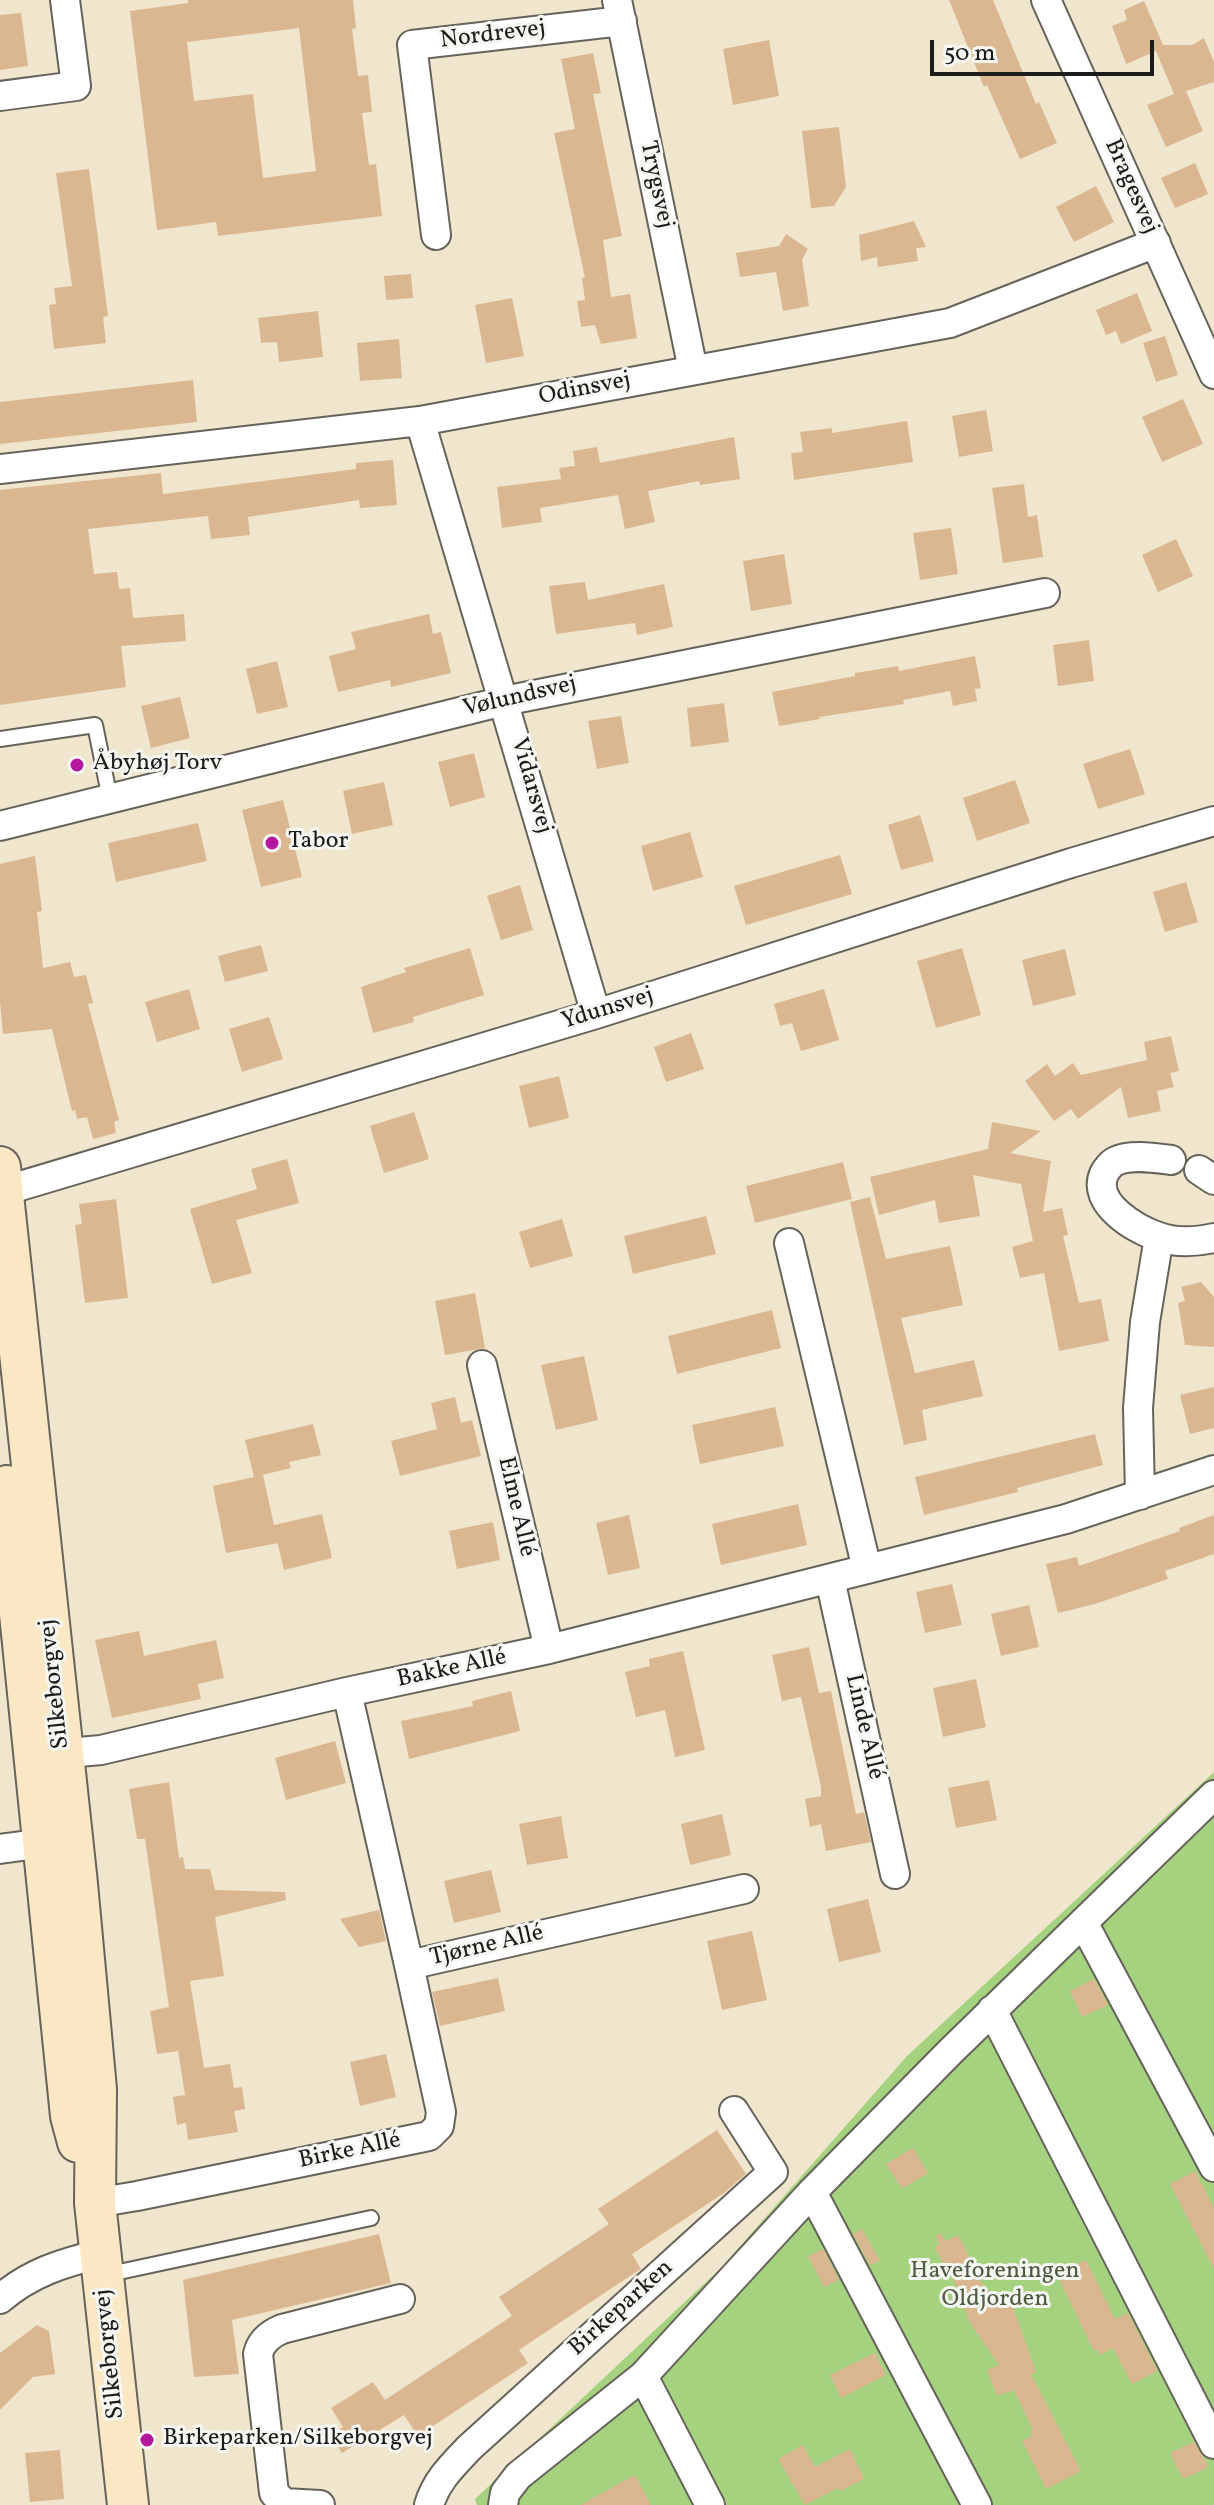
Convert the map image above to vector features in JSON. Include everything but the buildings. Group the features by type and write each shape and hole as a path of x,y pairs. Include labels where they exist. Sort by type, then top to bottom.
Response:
{"street":[{"path":"0,96 76,86 65,0"},
{"name":"Bragesvej","path":"1046,0 1214,374"},
{"name":"Nordrevej","path":"436,235 412,45 619,11"},
{"name":"Trygsvej","path":"619,11 693,370"},
{"name":"Odinsvej","path":"0,469 420,421 950,323 1156,243"},
{"name":"Vidarsvej","path":"420,421 596,1014"},
{"name":"Vølundsvej","path":"0,826 504,701 1045,593"},
{"name":"Ydunsvej","path":"1,1184 596,1014 1056,867 1214,821"},
{"path":"1171,1160 1139,1158 1116,1161 1105,1170 1101,1183 1103,1197 1134,1226 1159,1237 1181,1241 1214,1238"},
{"name":"Silkeborgvej","path":"1,1184 58,1841 71,2116 95,2203 128,2505"},
{"path":"1140,1495 1139,1394 1145,1322 1159,1237"},
{"path":"789,1243 867,1569"},
{"name":"Elme Allé","path":"482,1365 549,1649"},
{"name":"Silkeborgvej","path":"0,1418 49,1755"},
{"name":"Bakke Allé","path":"49,1755 101,1750 347,1692 549,1649 1066,1519 1214,1470"},
{"name":"Linde Allé","path":"830,1579 895,1874"},
{"name":"Tjørne Allé","path":"347,1692 409,1965 744,1889"},
{"path":"503,2505 505,2493 518,2476 643,2376 812,2192 992,2010 1214,1795"},
{"path":"0,1849 58,1841"},
{"path":"1084,1924 1214,2167"},
{"name":"Birke Allé","path":"95,2203 429,2136 439,2126 441,2112 409,1965"},
{"path":"992,2010 1214,2444"},
{"name":"Birkeparken","path":"429,2505 440,2480 469,2448 773,2172 734,2111"},
{"path":"812,2192 977,2505"},
{"path":"0,2299 37,2273 62,2263 102,2265"},
{"path":"320,2505 284,2503 274,2493 259,2369 260,2347 271,2334 282,2329 400,2299"},
{"path":"643,2376 710,2505"}],"lane":[{"path":"0,739 95,725 110,799"},
{"path":"102,2265 371,2218"}],"green space":[{"name":"Haveforeningen Oldjorden","path":"1214,1772 1214,2505 477,2505 475,2499 721,2268 907,2056"}],"place":[{"name":"Åbyhøj Torv","path":"77,765"},
{"name":"Tabor","path":"272,843"},
{"name":"Birkeparken/Silkeborgvej","path":"147,2440"}]}
